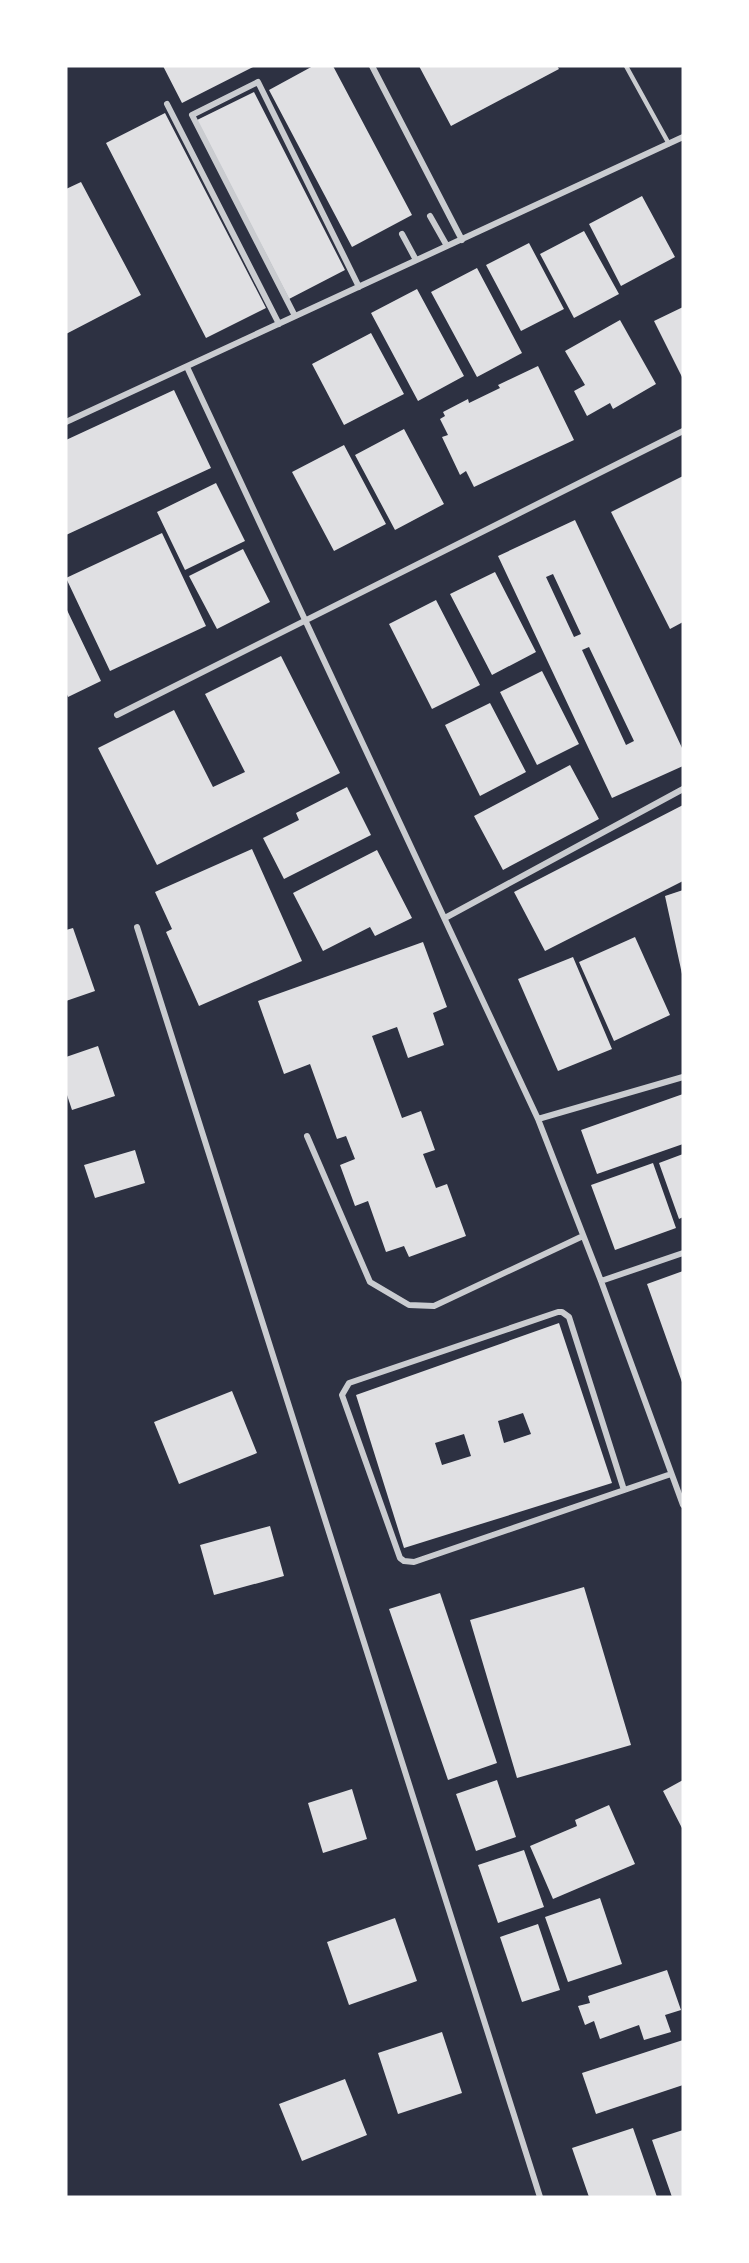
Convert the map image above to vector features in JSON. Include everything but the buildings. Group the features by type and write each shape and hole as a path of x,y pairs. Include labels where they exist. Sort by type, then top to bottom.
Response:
{"street":[{"path":"372,66 462,240"},
{"path":"295,316 192,115 258,82 359,287"},
{"path":"167,104 279,324"},
{"path":"66,422 683,137"},
{"path":"430,216 447,246"},
{"path":"402,234 416,261"},
{"path":"187,367 538,1119 601,1281 683,1505"},
{"path":"117,715 683,431"},
{"path":"445,918 683,789"},
{"path":"137,927 540,2197"},
{"path":"538,1119 683,1077"},
{"path":"307,1136 370,1282 409,1305 434,1305 583,1236"},
{"path":"601,1281 683,1253"},
{"path":"624,1490 568,1317 562,1312 349,1383 342,1395 400,1558 404,1561 414,1563 671,1474"}],"lane":[{"path":"626,66 669,144"}]}
